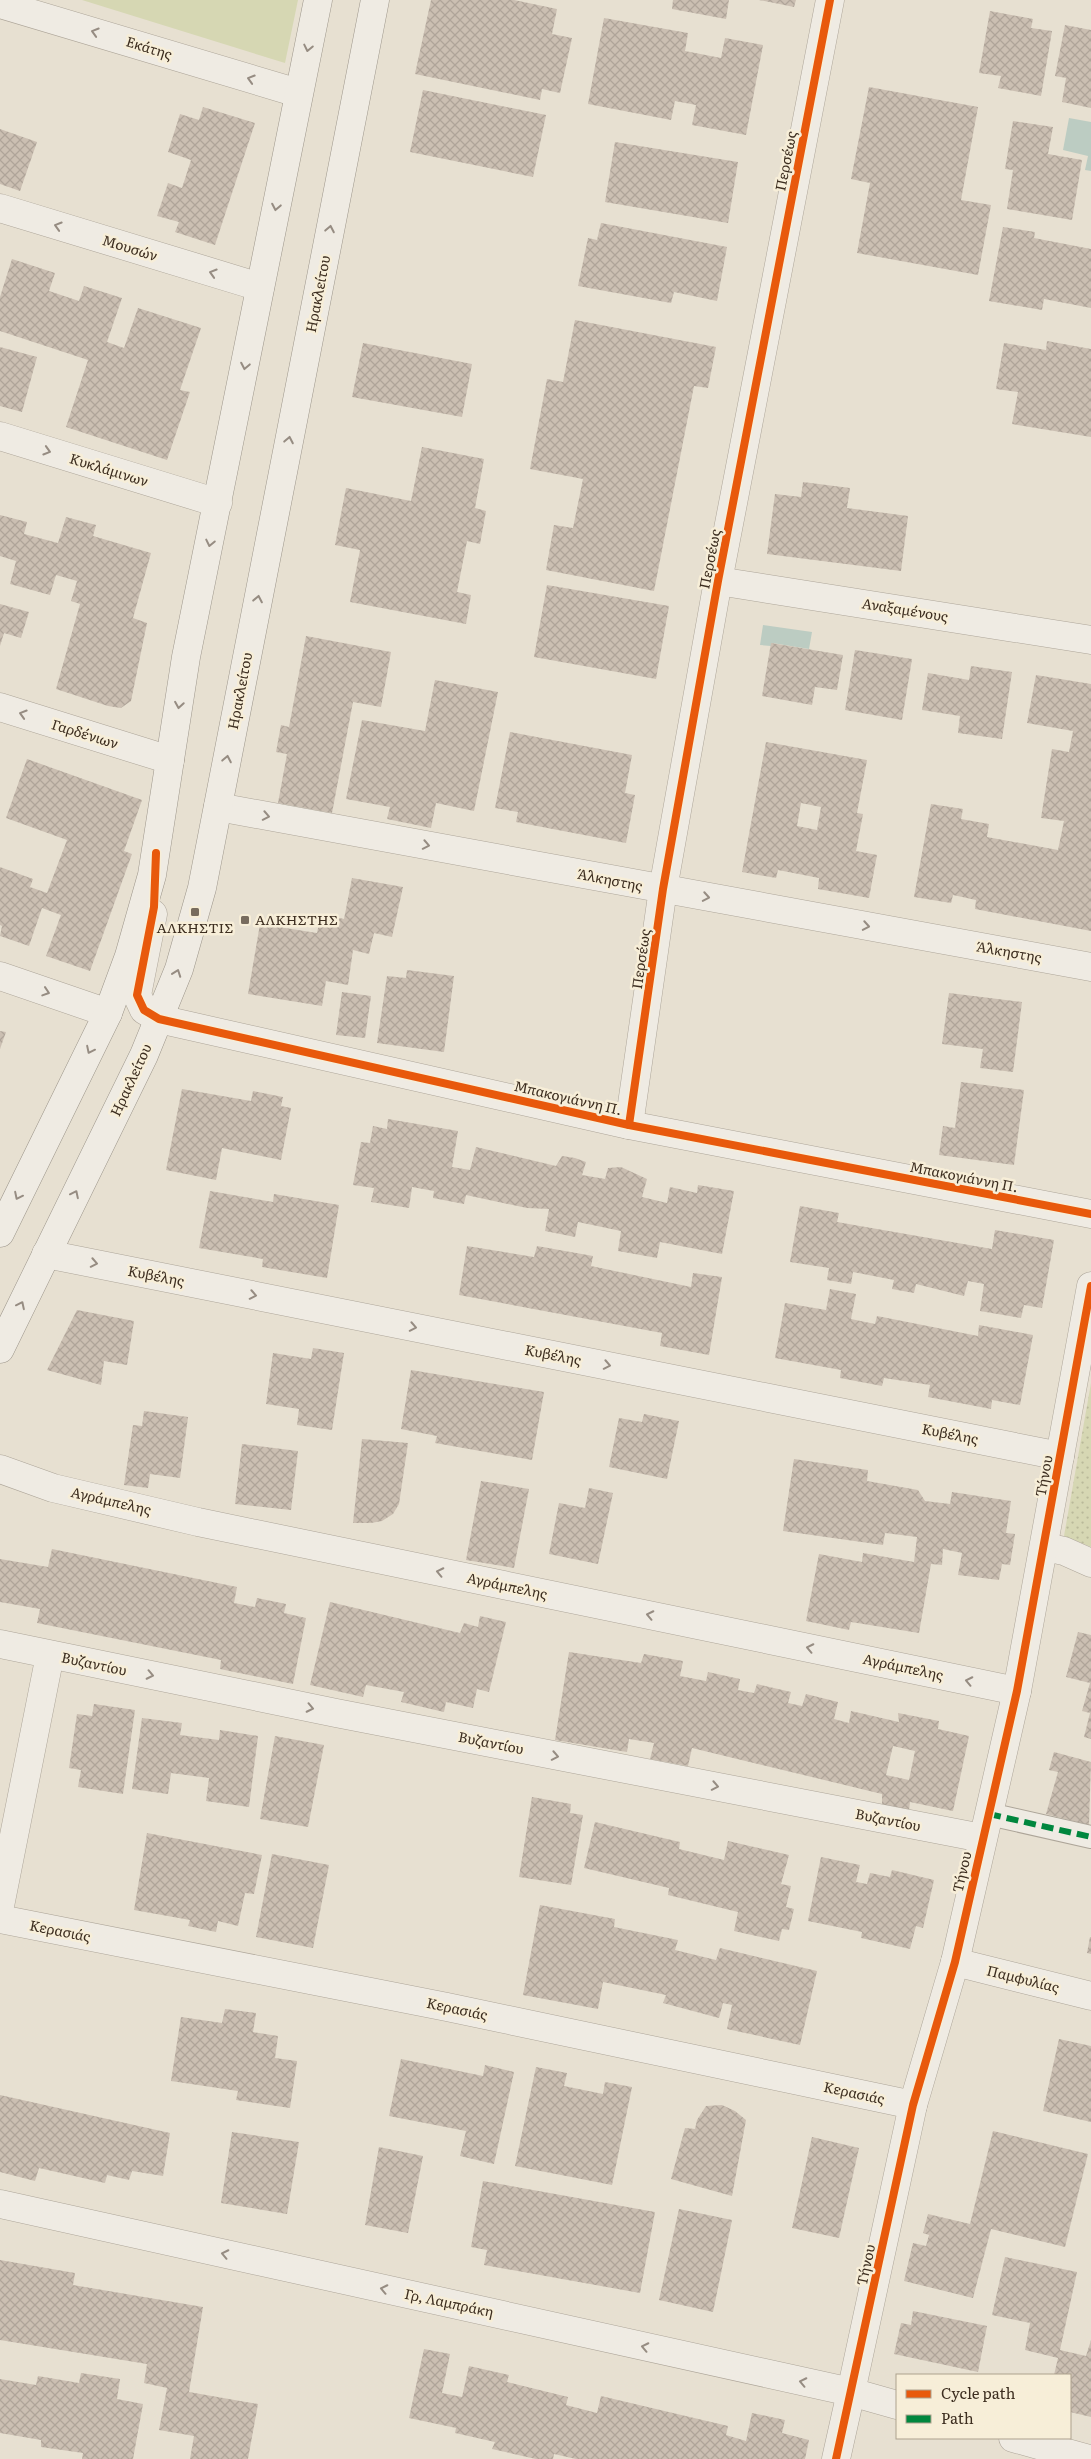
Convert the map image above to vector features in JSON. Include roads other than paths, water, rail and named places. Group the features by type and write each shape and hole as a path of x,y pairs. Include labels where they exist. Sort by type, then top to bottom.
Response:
{"street":[{"path":"0,1233 108,1013 129,956 152,875 186,657 318,0"},
{"name":"Ηρακλείτου","path":"0,1349 144,1055 179,969 202,888 375,0"},
{"name":"Περσέως","path":"630,1125 663,889 718,581 830,0"},
{"name":"Εκάτης","path":"0,4 298,93"},
{"name":"Μουσών","path":"0,208 260,288"},
{"name":"Κυκλάμινων","path":"0,436 218,503"},
{"name":"Αναξαμένους","path":"718,581 1091,640"},
{"name":"Γαρδένιων","path":"0,707 170,760"},
{"name":"Άλκηστης","path":"218,807 1091,968"},
{"path":"156,853 154,907 137,995 144,1010 159,1019"},
{"path":"0,976 108,1013"},
{"name":"Μπακογιάννη Π.","path":"159,1019 630,1125 1091,1214"},
{"name":"Κυβέλης","path":"46,1254 1060,1456"},
{"name":"Τήνου","path":"836,2459 913,2105 955,1962 1016,1691 1045,1547 1091,1286"},
{"name":"Αγράμπελης","path":"0,1469 53,1488 198,1522 1016,1691"},
{"path":"1045,1547 1064,1551 1091,1563"},
{"name":"Βυζαντίου","path":"0,1644 336,1713 986,1826"},
{"path":"0,1906 50,1655"},
{"path":"986,1826 1091,1837"},
{"name":"Κερασιάς","path":"0,1919 447,2007 913,2105"},
{"name":"Παμφυλίας","path":"955,1962 1091,1996"},
{"name":"Γρ, Λαμπράκη","path":"0,2204 851,2392 896,2405"},
{"path":"1017,2439 1089,2459"}],"place":[{"name":"ΑΛΚΗΣΤΙΣ","path":"195,912"},
{"name":"ΑΛΚΗΣΤΗΣ","path":"245,920"}]}
